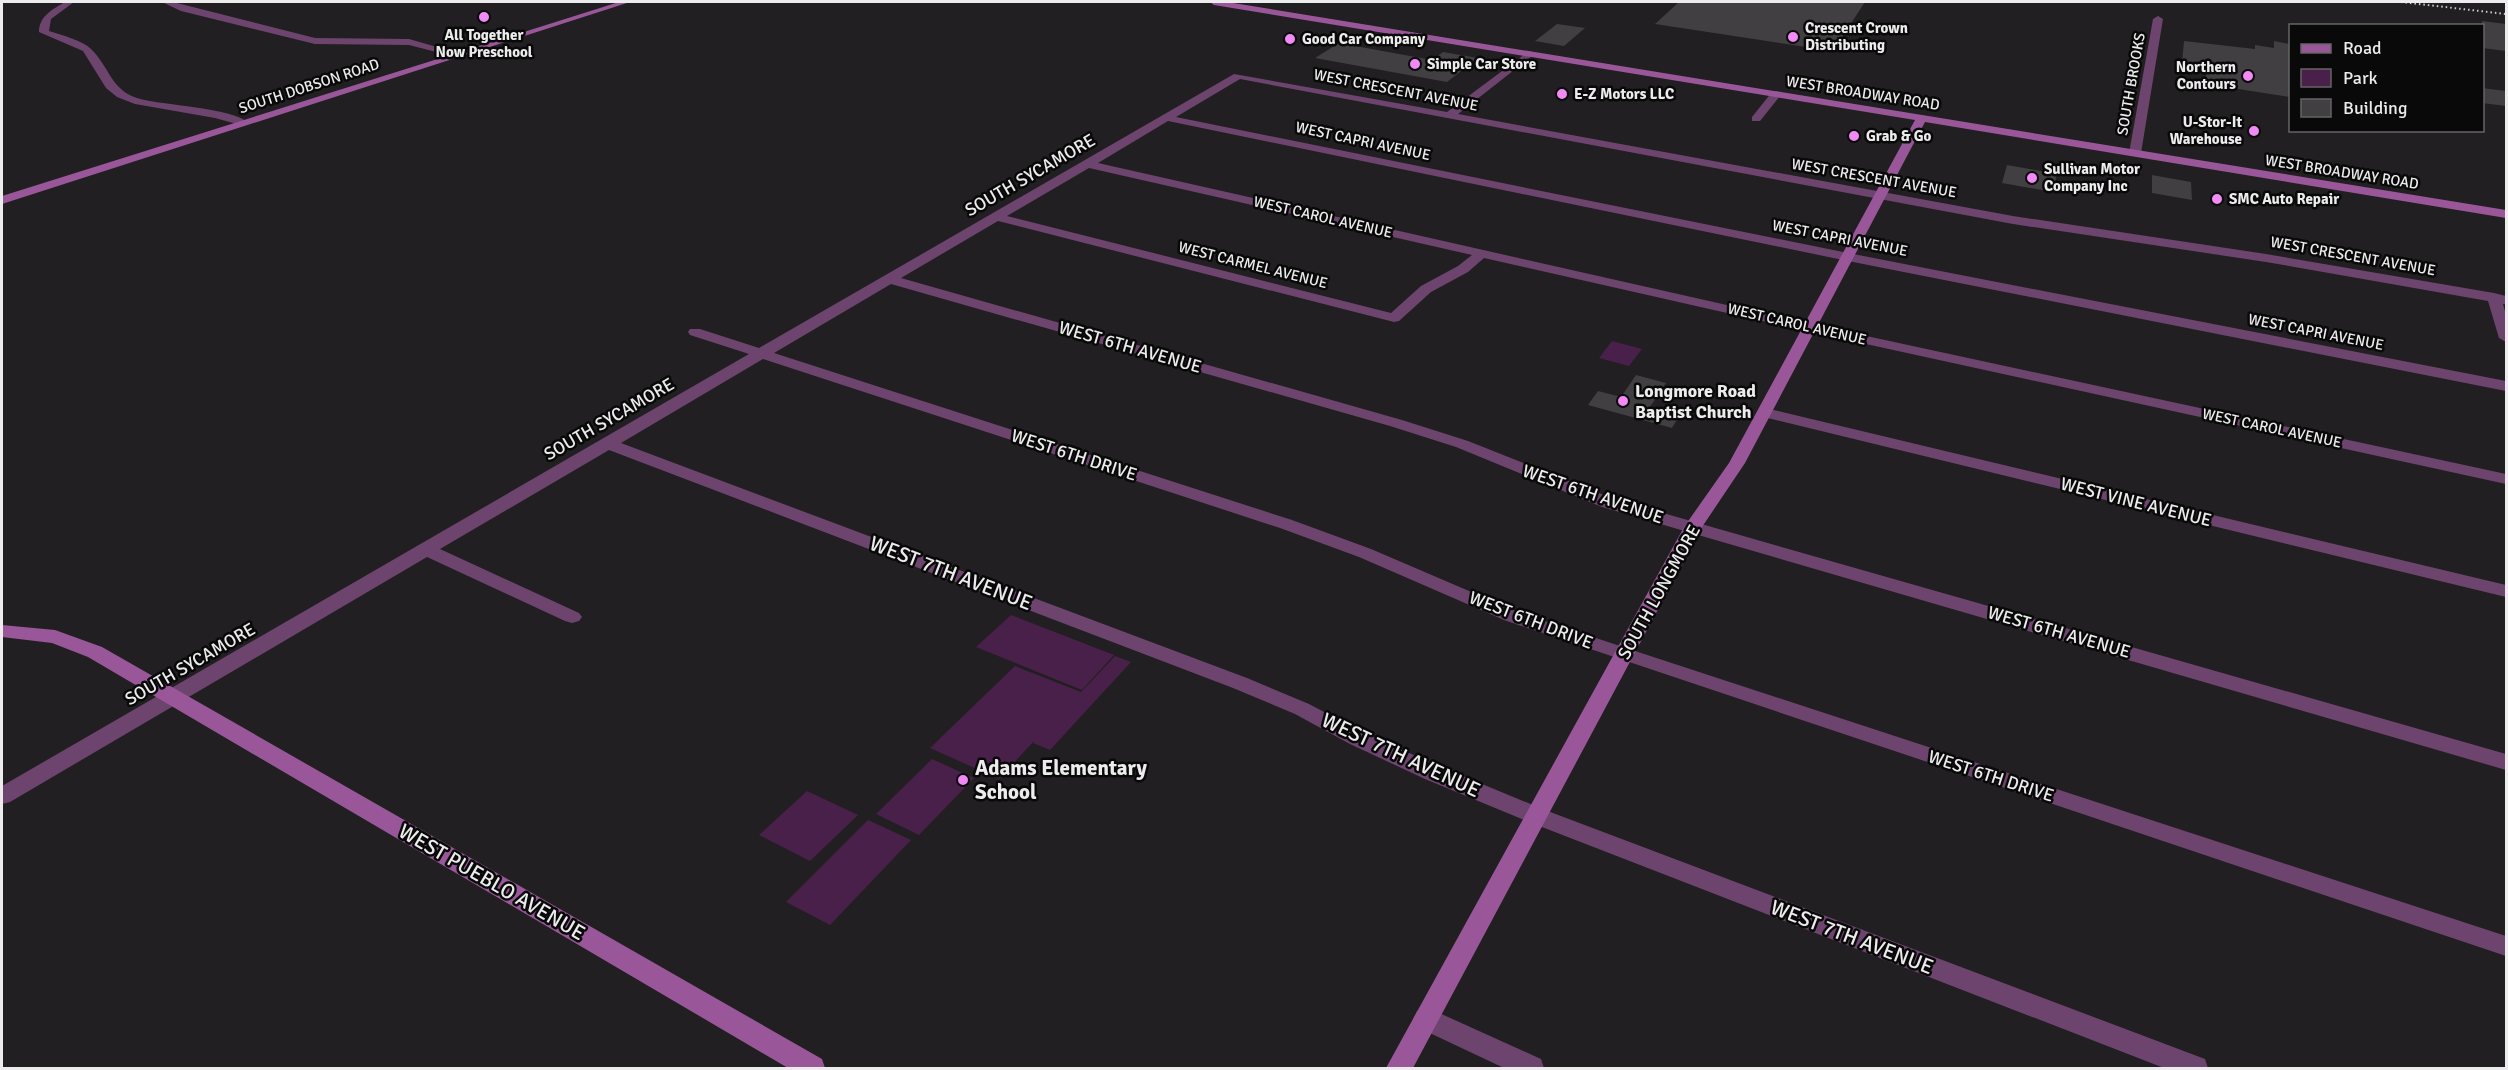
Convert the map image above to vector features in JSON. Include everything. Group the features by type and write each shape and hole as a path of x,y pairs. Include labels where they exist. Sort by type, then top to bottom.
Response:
{"main road":[{"name":"SOUTH DOBSON ROAD","path":"2,200 626,2"},
{"name":"WEST BROADWAY ROAD","path":"1214,2 2506,214"},
{"name":"SOUTH LONGMORE","path":"1399,1068 1693,527 1737,463 1765,413 1922,118"},
{"name":"WEST PUEBLO AVENUE","path":"2,631 55,637 95,652 812,1068"}],"street":[{"path":"70,2 44,21 44,32 86,49 110,86 121,95 135,101 216,115 244,123"},
{"path":"166,2 315,41 409,42 460,55"},
{"name":"SOUTH BROOKS","path":"2135,153 2158,19"},
{"path":"1448,116 1529,54"},
{"name":"WEST CRESCENT AVENUE","path":"1238,76 2013,220 2266,258 2500,298"},
{"name":"SOUTH SYCAMORE","path":"2,796 1238,76"},
{"path":"1755,120 1776,94"},
{"name":"WEST CAPRI AVENUE","path":"1167,118 1848,257 2506,386"},
{"name":"WEST CAROL AVENUE","path":"1089,164 1811,328 2506,479"},
{"name":"WEST CARMEL AVENUE","path":"997,217 1394,318 1426,289 1462,269 1482,253"},
{"name":"WEST 6TH AVENUE","path":"889,279 1396,423 1462,444 1608,503 2506,762"},
{"path":"2500,298 2506,338"},
{"name":"WEST 6TH DRIVE","path":"695,332 1286,524 1365,553 1511,616 2506,946"},
{"name":"WEST VINE AVENUE","path":"1765,413 2506,591"},
{"name":"WEST 7TH AVENUE","path":"608,443 1240,683 1302,709 1358,739 1433,773 1537,816 2195,1068"},
{"path":"424,549 572,617"},
{"path":"1426,1019 1532,1068"}],"green space":[{"path":"1612,341 1642,349 1629,366 1599,358"},
{"path":"1011,615 1114,655 1082,690 976,647"},
{"path":"1115,656 1131,662 1050,750 1033,743 1035,740 999,779 930,748 1015,666 1081,692"},
{"path":"932,759 974,778 919,835 876,814"},
{"path":"807,791 858,815 810,861 759,835"},
{"path":"868,820 911,840 830,925 786,902"}],"building":[{"name":"Crescent Crown Distributing","path":"1679,2 1865,2 1833,51 1655,24"},
{"path":"2482,21 2506,24 2506,51 2484,48 2484,24"},
{"path":"1557,24 1585,28 1564,46 1535,41"},
{"name":"Northern Contours","path":"2184,41 2255,49 2255,45 2274,48 2274,41 2289,44 2289,97 2206,84 2206,67 2182,63"},
{"name":"Simple Car Store","path":"1339,43 1432,60 1443,52 1478,58 1447,82 1315,58"},
{"path":"2484,88 2506,91 2506,106 2484,103"},
{"name":"Sullivan Motor Company Inc","path":"2007,165 2057,174 2053,192 2002,183"},
{"path":"2152,175 2191,182 2192,200 2152,193"},
{"name":"Longmore Road Baptist Church","path":"1636,375 1666,383 1650,407 1680,415 1672,428 1588,405 1598,391 1621,397"}],"railway":[{"path":"2401,2 2506,14"}],"place":[{"name":"All Together Now Preschool","path":"484,17"},
{"name":"Crescent Crown Distributing","path":"1793,37"},
{"name":"Good Car Company","path":"1290,39"},
{"name":"Simple Car Store","path":"1415,64"},
{"name":"Northern Contours","path":"2248,76"},
{"name":"E-Z Motors LLC","path":"1562,94"},
{"name":"U-Stor-It Warehouse","path":"2254,131"},
{"name":"Grab & Go","path":"1854,136"},
{"name":"Sullivan Motor Company Inc","path":"2032,178"},
{"name":"SMC Auto Repair","path":"2217,199"},
{"name":"Longmore Road Baptist Church","path":"1623,401"},
{"name":"Adams Elementary School","path":"963,780"}]}
